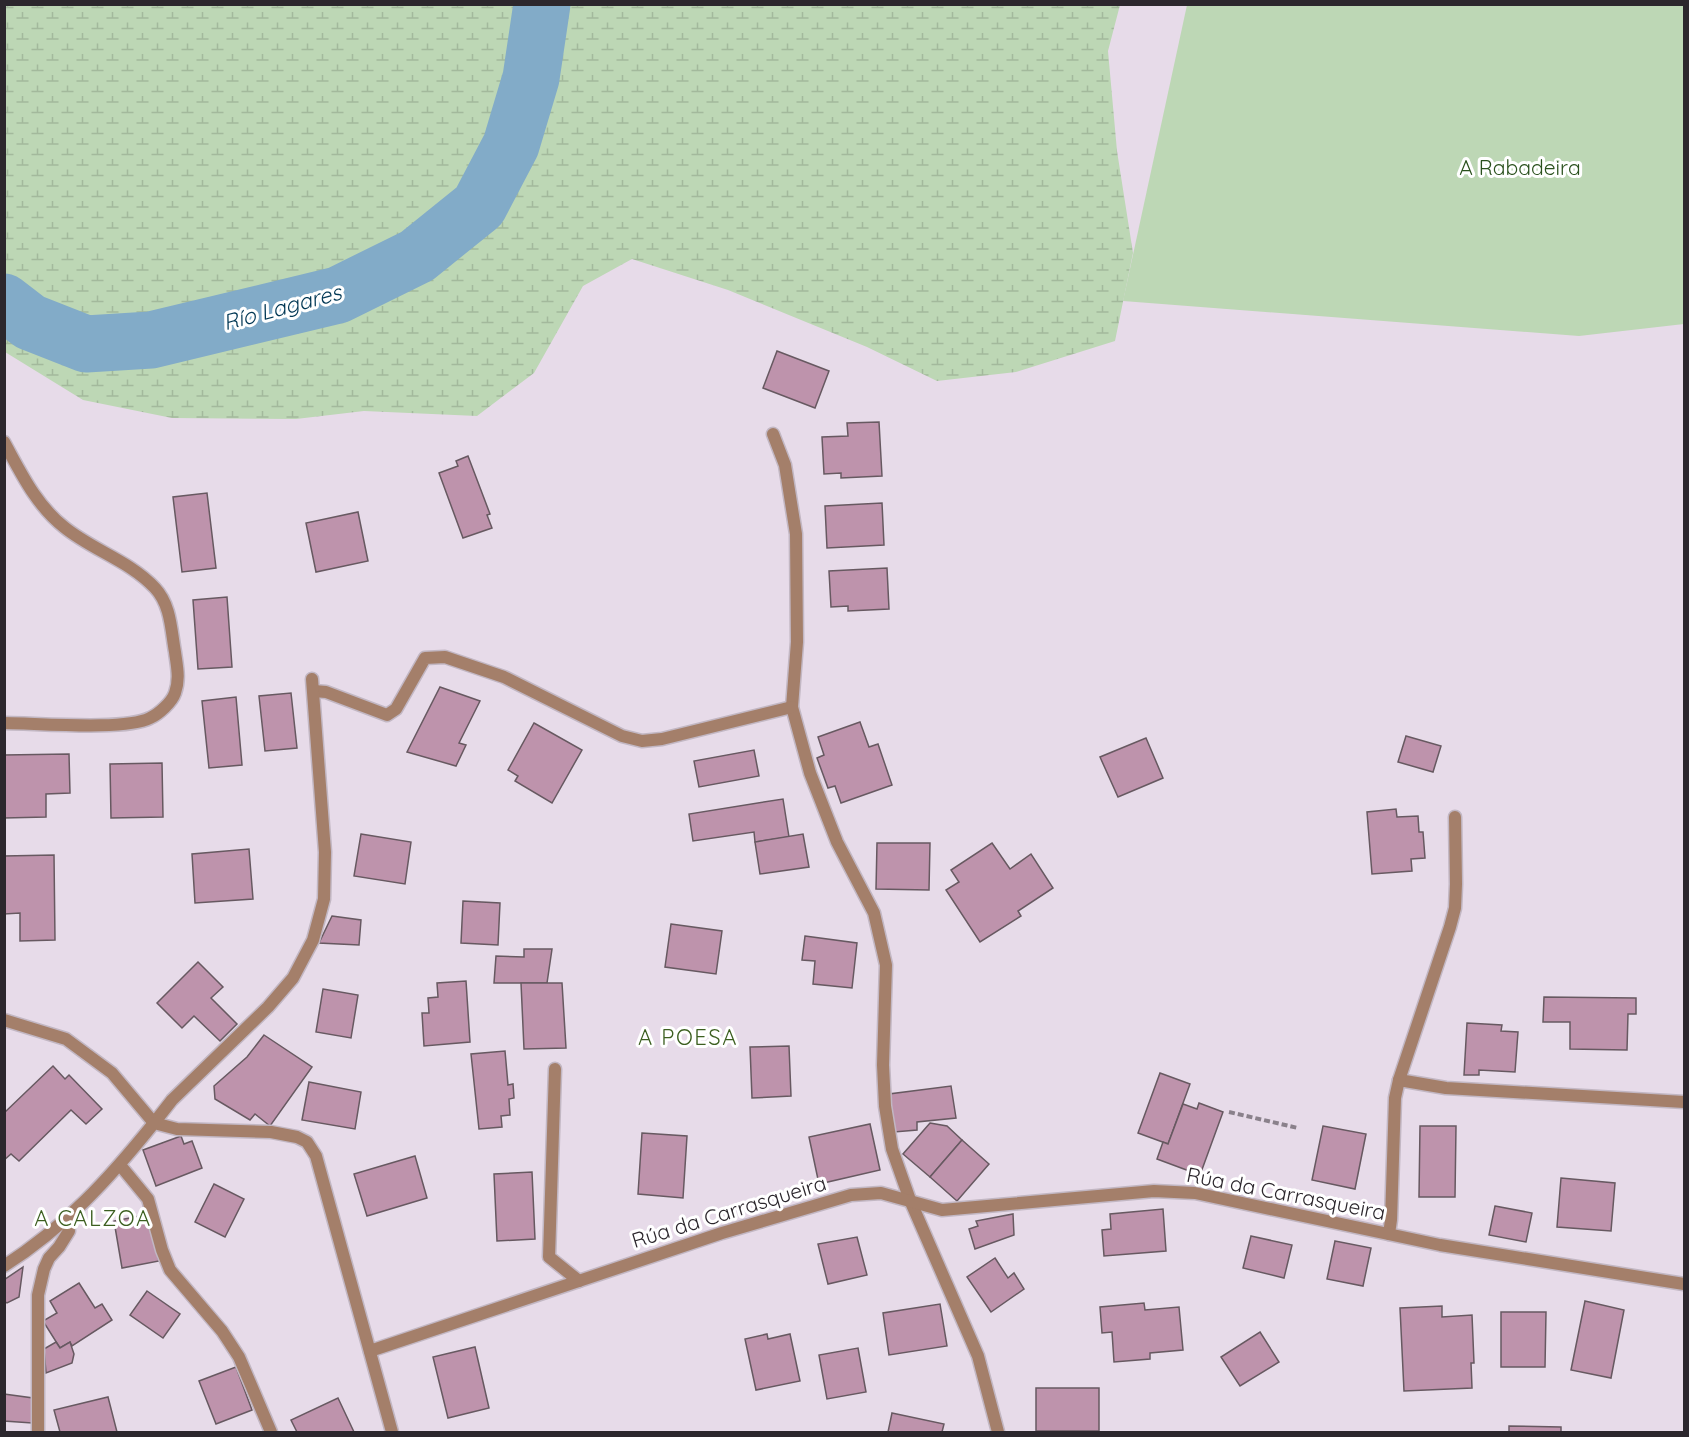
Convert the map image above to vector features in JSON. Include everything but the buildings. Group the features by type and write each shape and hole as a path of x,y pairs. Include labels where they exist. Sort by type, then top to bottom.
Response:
{"street":[{"path":"773,434 785,465 796,534 797,642 792,707 810,773 837,842 874,913 886,965 883,1065 885,1106 892,1149 910,1200 978,1356 998,1432"},
{"path":"4,442 31,491 47,512 65,528 138,573 156,589 167,607 179,677 174,695 149,719 124,725 4,723"},
{"path":"4,1266 30,1250 90,1198 120,1165 172,1100 268,1007 293,978 313,940 324,899 325,852 313,685 387,715 396,709 425,658 445,657 504,676 604,729 642,741 662,739 792,707"},
{"path":"1389,1234 1395,1098 1455,908 1455,817"},
{"path":"4,1020 66,1039 112,1073 154,1124 177,1129 272,1132 297,1137 307,1142 316,1156 392,1432"},
{"path":"555,1068 549,1257 579,1281"},
{"path":"1399,1080 1446,1088 1684,1102"},
{"path":"120,1165 148,1199 170,1270 222,1331 239,1357 271,1432"},
{"name":"Rúa da Carrasqueira","path":"370,1351 722,1233 851,1195 881,1194 942,1210 1154,1191 1195,1193 1440,1245 1684,1284"},
{"path":"38,1432 38,1295 46,1264 69,1231 66,1218"}],"path":[{"path":"1229,1112 1298,1128"}],"green space":[{"path":"4,5 1120,5 1108,51 1117,151 1133,253 1115,341 1016,372 937,381 867,347 728,290 632,259 583,286 534,373 477,416 364,411 296,419 172,418 83,400 5,352"},
{"name":"A Rabadeira","path":"1187,5 1684,5 1684,324 1579,336 1123,301"}],"waterway":[{"name":"Río Lagares","path":"4,302 30,322 86,344 151,340 338,295 417,256 479,206 511,145 531,78 542,4"}],"district":[{"name":"A POESA","path":"688,1037"},
{"name":"A CALZOA","path":"93,1218"}]}
